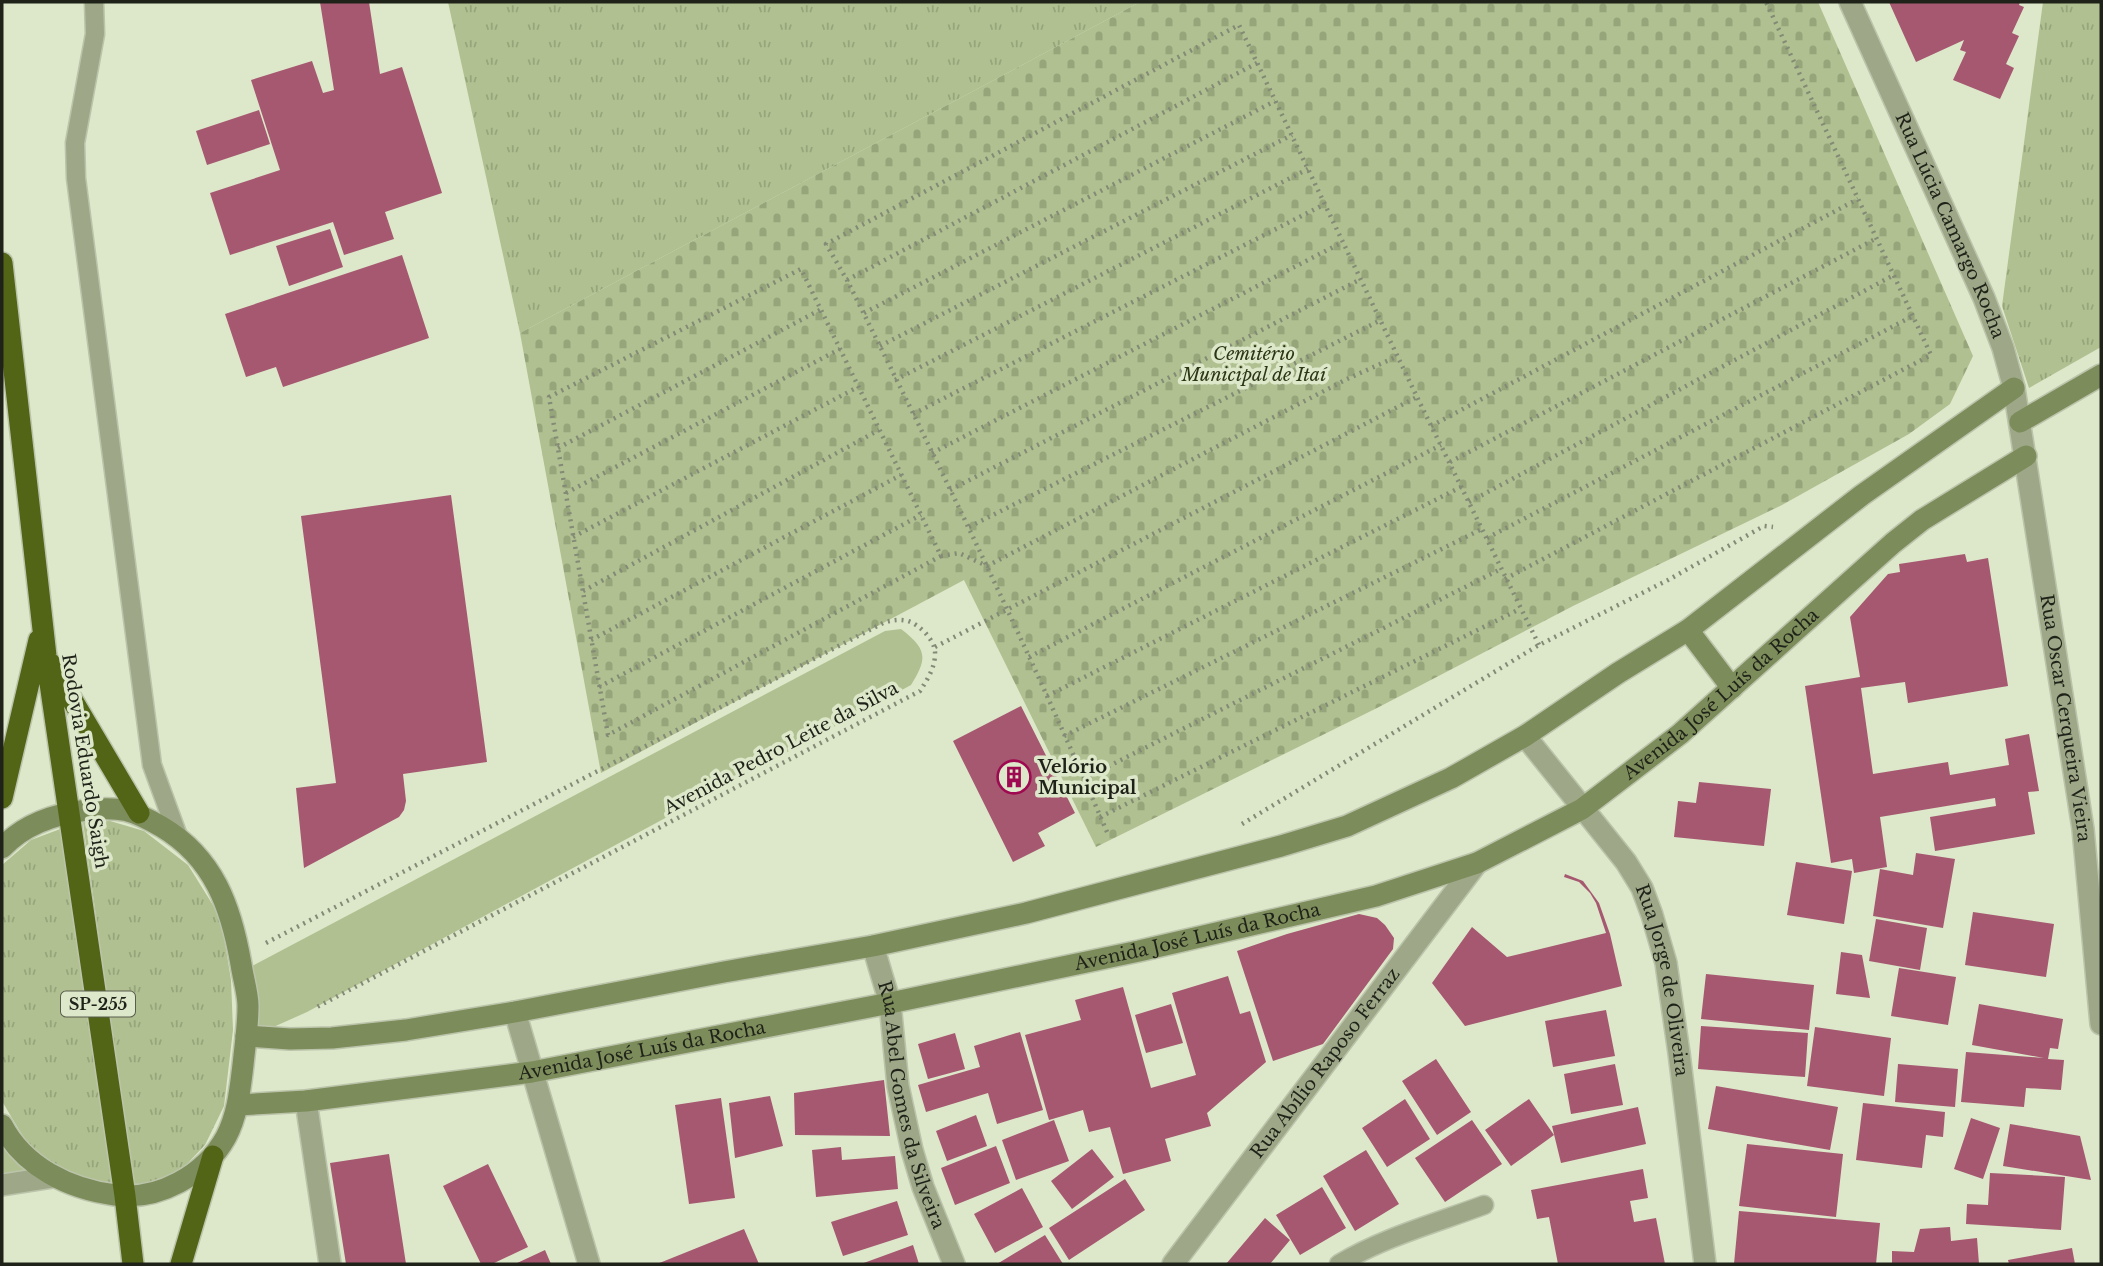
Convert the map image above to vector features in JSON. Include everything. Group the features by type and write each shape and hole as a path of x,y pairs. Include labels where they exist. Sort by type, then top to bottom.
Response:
{"highway":[{"name":"Rodovia Eduardo Saigh","path":"2,263 46,656 133,1264"},
{"path":"2,798 42,625"},
{"path":"46,656 139,813"},
{"path":"181,1264 213,1156"}],"street":[{"name":"Rua Lúcia Camargo Rocha","path":"1850,2 1984,298 2003,348 2014,388 2026,456"},
{"path":"2020,422 2101,375"},
{"path":"246,1036 332,1038 406,1030 873,946 1026,912 1348,826 1451,778 1525,736 1688,629 1862,495 2014,388"},
{"name":"Avenida José Luís da Rocha","path":"238,1104 306,1101 533,1072 890,1003 1139,951 1376,896 1477,863 1582,809 1680,734 1922,520 2026,456"},
{"name":"Rua Oscar Cerqueira Vieira","path":"2026,456 2092,828 2101,1014"},
{"path":"1688,629 1732,688"},
{"name":"Rua Jorge de Oliveira","path":"1525,736 1626,862 1642,888 1666,963 1705,1264"},
{"path":"2,848 10,839 40,820 70,812 110,807 139,813 178,836 200,858 226,904 248,1004 238,1104 226,1136 213,1156 187,1178 159,1192 125,1196 94,1192 53,1177 22,1153 2,1125"},
{"name":"Rua Abílio Raposo Ferraz","path":"1173,1264 1477,863"},
{"name":"Rua Abel Gomes da Silveira","path":"873,946 890,1003 898,1086 912,1150 927,1200 954,1264"},
{"path":"515,1012 589,1264"},
{"path":"306,1101 330,1264"},
{"path":"2,1185 53,1177"}],"lane":[{"path":"94,2 95,34 75,143 76,178 152,765 178,836"},
{"path":"1339,1264 1391,1238 1485,1205"}],"path":[{"path":"1506,579 1931,355 1766,2"},
{"path":"1107,832 969,527 864,313 826,244 1239,25 1539,645"},
{"path":"847,280 1257,63"},
{"path":"864,313 1275,101"},
{"path":"880,346 1292,135"},
{"path":"895,380 1308,169"},
{"path":"1431,426 1858,199"},
{"path":"913,414 1325,204"},
{"path":"1450,463 1877,238"},
{"path":"932,453 1343,242"},
{"path":"941,555 801,269 549,397 608,734 941,555 959,553 987,566"},
{"path":"1469,502 1894,275"},
{"path":"950,490 1361,279"},
{"path":"558,448 821,310"},
{"path":"1487,538 1913,316"},
{"path":"969,527 1381,320"},
{"path":"566,493 840,349"},
{"path":"987,566 1398,356"},
{"path":"573,537 858,387"},
{"path":"239,956 885,622 907,621 925,632 935,647 1417,397"},
{"path":"583,591 879,430"},
{"path":"1029,657 1441,446"},
{"path":"591,640 901,475"},
{"path":"1047,696 1461,486"},
{"path":"599,687 921,515"},
{"path":"1245,820 1316,781 1539,645 1668,580 1765,526"},
{"path":"1064,736 1482,529"},
{"path":"1083,779 1501,569"},
{"path":"1100,817 1520,609"},
{"name":"Avenida Pedro Leite da Silva","path":"307,1012 920,691 930,674 935,647"}],"green space":[{"path":"448,2 1140,2 520,333"},
{"name":"Cemitério Municipal de Itaí","path":"1140,2 1818,2 1973,356 1950,404 1909,434 1782,505 1573,606 1377,708 1096,847 964,580 601,773 520,333"},
{"path":"2043,2 2101,2 2101,347 2029,388 2002,306"},
{"path":"901,629 916,642 922,654 920,668 911,685 307,1012 260,1033 252,966 885,631"},
{"path":"110,821 144,831 188,865 221,918 231,980 233,1030 224,1106 205,1145 183,1168 162,1181 133,1187 83,822"},
{"path":"63,828 113,1185 66,1171 40,1156 24,1137 2,1101 2,865 31,840"},
{"path":"2,1141 35,1171 2,1176"}],"building":[{"path":"320,2 369,2 380,74 402,67 442,193 385,212 394,239 344,255 333,222 230,255 210,193 280,170 251,80 312,61 323,93 334,90"},
{"path":"1889,2 2020,2 2019,5 2024,7 2012,33 2019,36 2006,64 2014,68 2000,99 1953,80 1966,52 1960,50 1964,40 1916,62"},
{"path":"259,110 270,144 207,165 196,131"},
{"path":"330,229 343,267 289,286 276,246"},
{"path":"402,255 429,338 283,387 276,367 246,377 225,314"},
{"path":"451,495 487,762 403,774 406,801 399,817 304,868 296,788 336,783 301,516"},
{"path":"1965,554 1967,562 1988,558 2008,686 1908,703 1905,682 1861,688 1873,774 1948,762 1950,775 2009,765 2005,739 2029,734 2039,791 2028,792 2035,834 1935,851 1930,817 1996,806 1995,798 1880,817 1887,867 1854,873 1852,859 1831,863 1805,686 1860,677 1850,617 1888,574 1900,572 1899,564"},
{"name":"Velório Municipal","path":"1021,706 1075,813 1038,833 1045,846 1013,862 953,741"},
{"path":"1699,782 1771,789 1764,846 1674,837 1678,801 1696,803"},
{"path":"1916,853 1955,859 1943,928 1873,916 1880,869 1913,875"},
{"path":"1796,862 1852,871 1844,924 1787,915"},
{"path":"1565,874 1583,881 1599,903 1610,934 1622,986 1465,1026 1432,983 1472,927 1507,957 1606,933 1590,893 1579,882 1564,877"},
{"path":"1973,912 2054,924 2046,977 1965,965"},
{"path":"1359,914 1377,918 1385,925 1394,938 1393,949 1323,1044 1273,1061 1237,951"},
{"path":"1876,919 1927,928 1920,970 1869,961"},
{"path":"1841,952 1862,955 1870,998 1836,994"},
{"path":"1899,968 1956,977 1948,1025 1891,1016"},
{"path":"1706,974 1814,985 1809,1030 1701,1019"},
{"path":"1228,976 1240,1014 1250,1011 1266,1062 1207,1113 1211,1126 1165,1139 1171,1161 1123,1174 1110,1127 1089,1132 1083,1110 1049,1120 1025,1035 1081,1020 1075,1000 1123,987 1151,1088 1196,1075 1172,993"},
{"path":"1171,1004 1183,1043 1146,1053 1135,1015"},
{"path":"1979,1004 2063,1019 2058,1049 2050,1048 2048,1059 2064,1060 2061,1090 2026,1088 2024,1107 1961,1102 1966,1052 2044,1058 1972,1045"},
{"path":"1606,1010 1615,1056 1553,1067 1545,1021"},
{"path":"1701,1026 1808,1033 1805,1077 1698,1069"},
{"path":"1815,1027 1891,1038 1884,1096 1807,1086"},
{"path":"1020,1032 1043,1110 997,1124 988,1093 926,1112 918,1085 980,1067 974,1046"},
{"path":"955,1033 965,1069 928,1079 918,1044"},
{"path":"1436,1059 1471,1112 1437,1135 1402,1081"},
{"path":"1615,1064 1623,1105 1571,1114 1564,1074"},
{"path":"1898,1064 1958,1069 1955,1107 1895,1102"},
{"path":"884,1080 890,1136 795,1135 794,1093"},
{"path":"1716,1086 1838,1107 1830,1150 1708,1129"},
{"path":"770,1096 783,1146 735,1158 729,1103"},
{"path":"721,1098 735,1198 689,1204 675,1105"},
{"path":"1405,1099 1430,1139 1387,1167 1362,1128"},
{"path":"1529,1099 1554,1135 1511,1166 1485,1130"},
{"path":"1863,1103 1945,1112 1943,1137 1926,1135 1922,1168 1856,1160"},
{"path":"1638,1107 1646,1144 1561,1163 1552,1126"},
{"path":"976,1115 987,1146 947,1161 936,1131"},
{"path":"1971,1118 2000,1128 1983,1179 1954,1169"},
{"path":"1054,1120 1069,1161 1016,1180 1002,1140"},
{"path":"1472,1120 1502,1164 1445,1202 1415,1158"},
{"path":"2010,1124 2080,1136 2091,1180 2003,1166"},
{"path":"1747,1144 1843,1154 1836,1217 1739,1206"},
{"path":"996,1146 1010,1183 955,1205 941,1168"},
{"path":"841,1147 842,1160 895,1156 898,1189 816,1197 812,1150"},
{"path":"1092,1149 1114,1177 1072,1209 1051,1181"},
{"path":"1366,1150 1399,1204 1355,1231 1323,1176"},
{"path":"389,1154 406,1264 346,1264 330,1163"},
{"path":"488,1164 528,1247 492,1264 481,1264 443,1186"},
{"path":"1643,1169 1648,1198 1630,1201 1634,1222 1656,1218 1665,1264 1558,1264 1549,1217 1537,1219 1531,1190"},
{"path":"1990,1173 2065,1177 2061,1230 1966,1224 1967,1204 1988,1205"},
{"path":"1125,1179 1145,1210 1069,1260 1049,1228"},
{"path":"1322,1187 1346,1228 1300,1255 1276,1215"},
{"path":"1022,1188 1043,1227 995,1253 974,1214"},
{"path":"897,1201 908,1235 843,1256 831,1222"},
{"path":"1739,1211 1880,1223 1876,1264 1734,1264"},
{"path":"1265,1218 1290,1240 1270,1264 1226,1264"},
{"path":"1950,1227 1951,1241 1977,1238 1979,1264 1892,1264 1892,1251 1914,1252 1920,1229"},
{"path":"744,1229 759,1264 657,1264"},
{"path":"1045,1235 1063,1264 997,1264"},
{"path":"913,1245 919,1264 861,1264"},
{"path":"2072,1248 2075,1264 2009,1264 2008,1260"},
{"path":"545,1250 551,1264 515,1264"}],"place":[{"name":"Velório Municipal","path":"1014,777"}]}
